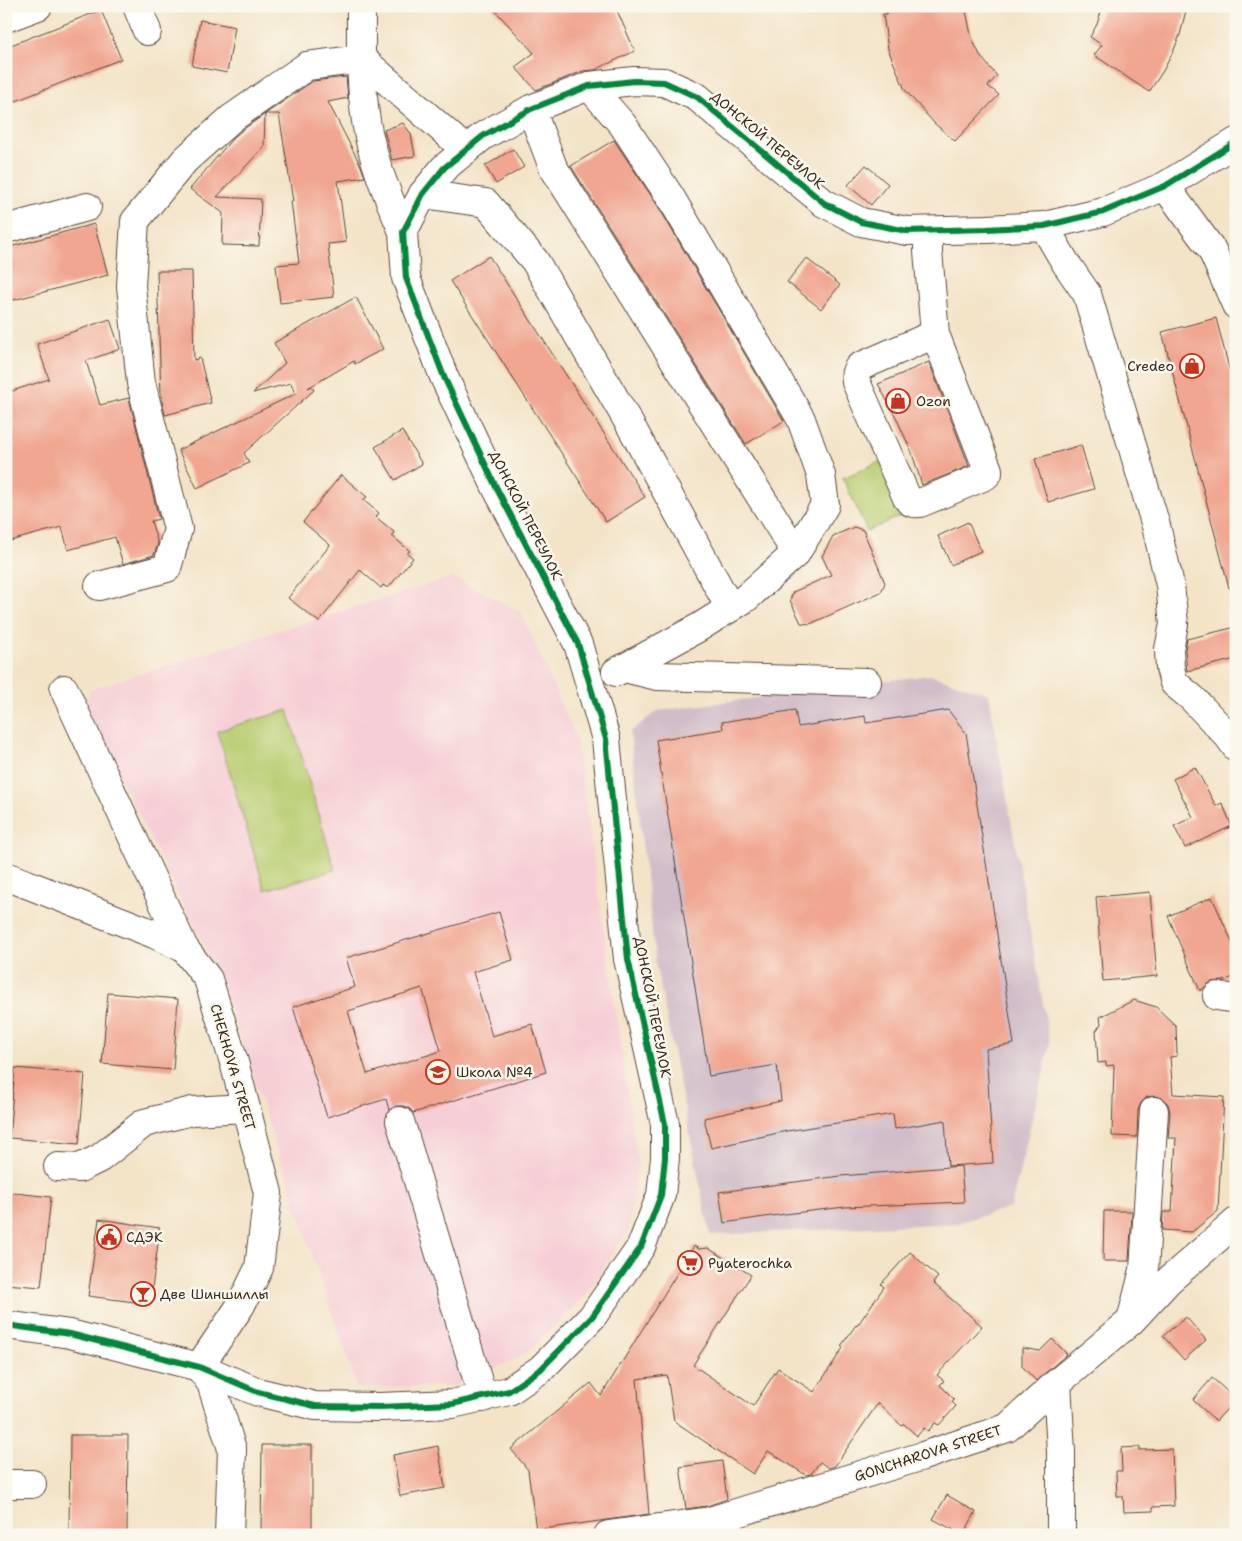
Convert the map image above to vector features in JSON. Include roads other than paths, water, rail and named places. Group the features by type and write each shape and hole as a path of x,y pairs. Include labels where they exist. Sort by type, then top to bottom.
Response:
{"street":[{"path":"6,18 38,6"},
{"path":"137,6 147,31"},
{"path":"361,6 366,121 381,181 404,232"},
{"path":"99,586 166,568 178,529 141,383 131,286 134,221 185,160 232,118 307,66 362,60 466,150"},
{"name":"ДОНСКОЙ ПЕРЕУЛОК","path":"6,1325 70,1334 199,1367 258,1392 315,1406 380,1407 452,1404 509,1391 541,1369 592,1317 641,1247 661,1195 665,1158 665,1124 628,959 606,739 578,644 496,487 444,376 406,278 404,232 423,194 444,168 482,136 531,108 589,86 634,81 664,82 697,97 824,203 861,222 907,231 1044,226 1103,212 1164,186 1236,142"},
{"path":"589,86 623,125 671,198 801,419 821,475 826,505 796,553 746,598 698,628 590,684"},
{"path":"531,108 553,168 796,553"},
{"path":"1164,186 1212,250 1236,305"},
{"path":"423,194 486,203 535,262 633,430 730,608"},
{"path":"6,229 88,208"},
{"path":"1044,226 1087,294 1156,526 1170,585 1174,624 1169,650 1170,668 1174,683 1192,698 1236,747"},
{"path":"928,231 935,334 987,465 988,473 985,476 914,504 907,498 855,376 859,368 935,334"},
{"path":"624,668 657,676 867,682"},
{"path":"64,689 184,948"},
{"name":"CHEKHOVA STREET","path":"6,876 154,934 184,948 208,978 234,1062 268,1193 259,1268 240,1305 199,1367"},
{"path":"58,1167 80,1168 100,1158 144,1123 192,1111 245,1108"},
{"path":"1131,1321 1144,1270 1154,1111"},
{"path":"400,1121 482,1398"},
{"name":"GONCHAROVA STREET","path":"608,1535 680,1530 923,1456 1007,1428 1131,1321 1168,1281 1236,1222"},
{"path":"199,1367 211,1383 232,1449 229,1535"},
{"path":"1057,1383 1061,1452 1061,1535"}],"place":[{"name":"Credeo","path":"1192,366"},
{"name":"Ozon","path":"898,401"},
{"name":"Школа №4","path":"438,1072"},
{"name":"СДЭК","path":"109,1237"},
{"name":"Pyaterochka","path":"690,1263"},
{"name":"Две Шиншиллы","path":"143,1294"}]}
